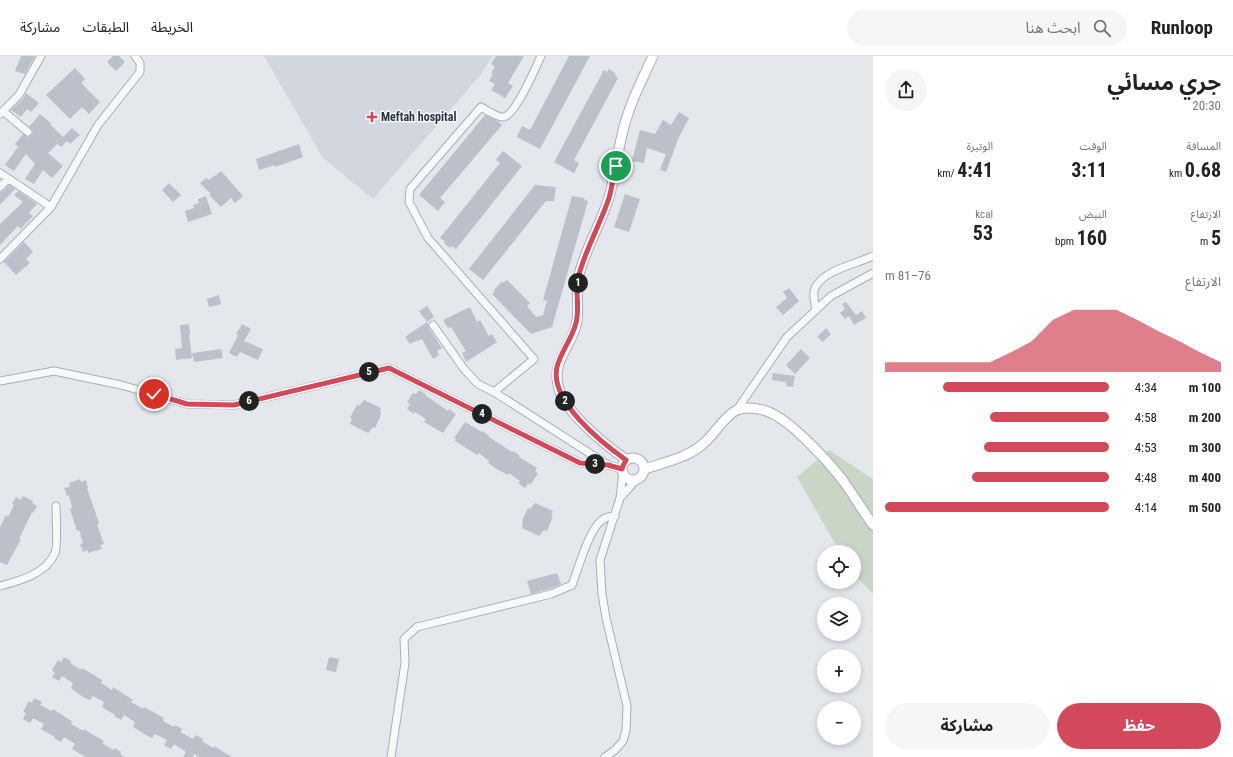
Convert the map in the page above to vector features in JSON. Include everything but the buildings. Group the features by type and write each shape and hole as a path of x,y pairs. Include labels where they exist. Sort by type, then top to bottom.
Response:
{"main road":[{"path":"626,460 581,421 563,400 559,389 556,372 577,322 578,278 609,197 622,134 629,110 652,56"},
{"path":"645,469 681,457 696,450 711,436 728,416 736,410 747,408 770,412 796,432 830,465 843,481 873,525"},
{"path":"633,458 640,460 645,469 643,475 637,479 630,480 622,471 626,460 633,458"}],"street":[{"path":"28,132 2,112 19,95 41,56"},
{"path":"0,259 51,207 98,125 140,72 140,63 135,56"},
{"path":"494,392 534,359 428,238 409,202 410,189 481,107 501,118 505,117 515,109 541,56"},
{"path":"0,173 51,207"},
{"path":"0,187 8,179"},
{"path":"816,310 814,292 815,287 821,280 834,272 873,256"},
{"path":"736,410 786,337 830,296 873,273"},
{"path":"434,325 464,369 478,384 494,392 608,465 622,471 620,498 600,560 602,594 606,618 627,706 626,730 623,741 606,757"},
{"path":"0,381 54,371 121,385 187,404 234,405 389,368 580,463 608,465"},
{"path":"620,498 637,479"},
{"path":"0,586 21,580 38,572 49,562 56,552 56,506"},
{"path":"391,757 405,663 404,639 417,627 551,594 572,584 589,540 598,524 606,517 615,516"}],"shaded area":[{"name":"Meftah hospital","path":"264,56 492,56 482,73 373,199 323,158"}],"green space":[{"path":"829,450 873,479 873,594 861,581 861,545 836,545 797,477"}],"place":[{"name":"Meftah hospital","path":"372,117"}],"route":[{"path":"154,394 187,404 234,405 389,368 580,463 608,465 622,469 626,460 581,421 563,400 556,378 557,367 577,322 578,278 609,197 616,166"}]}
